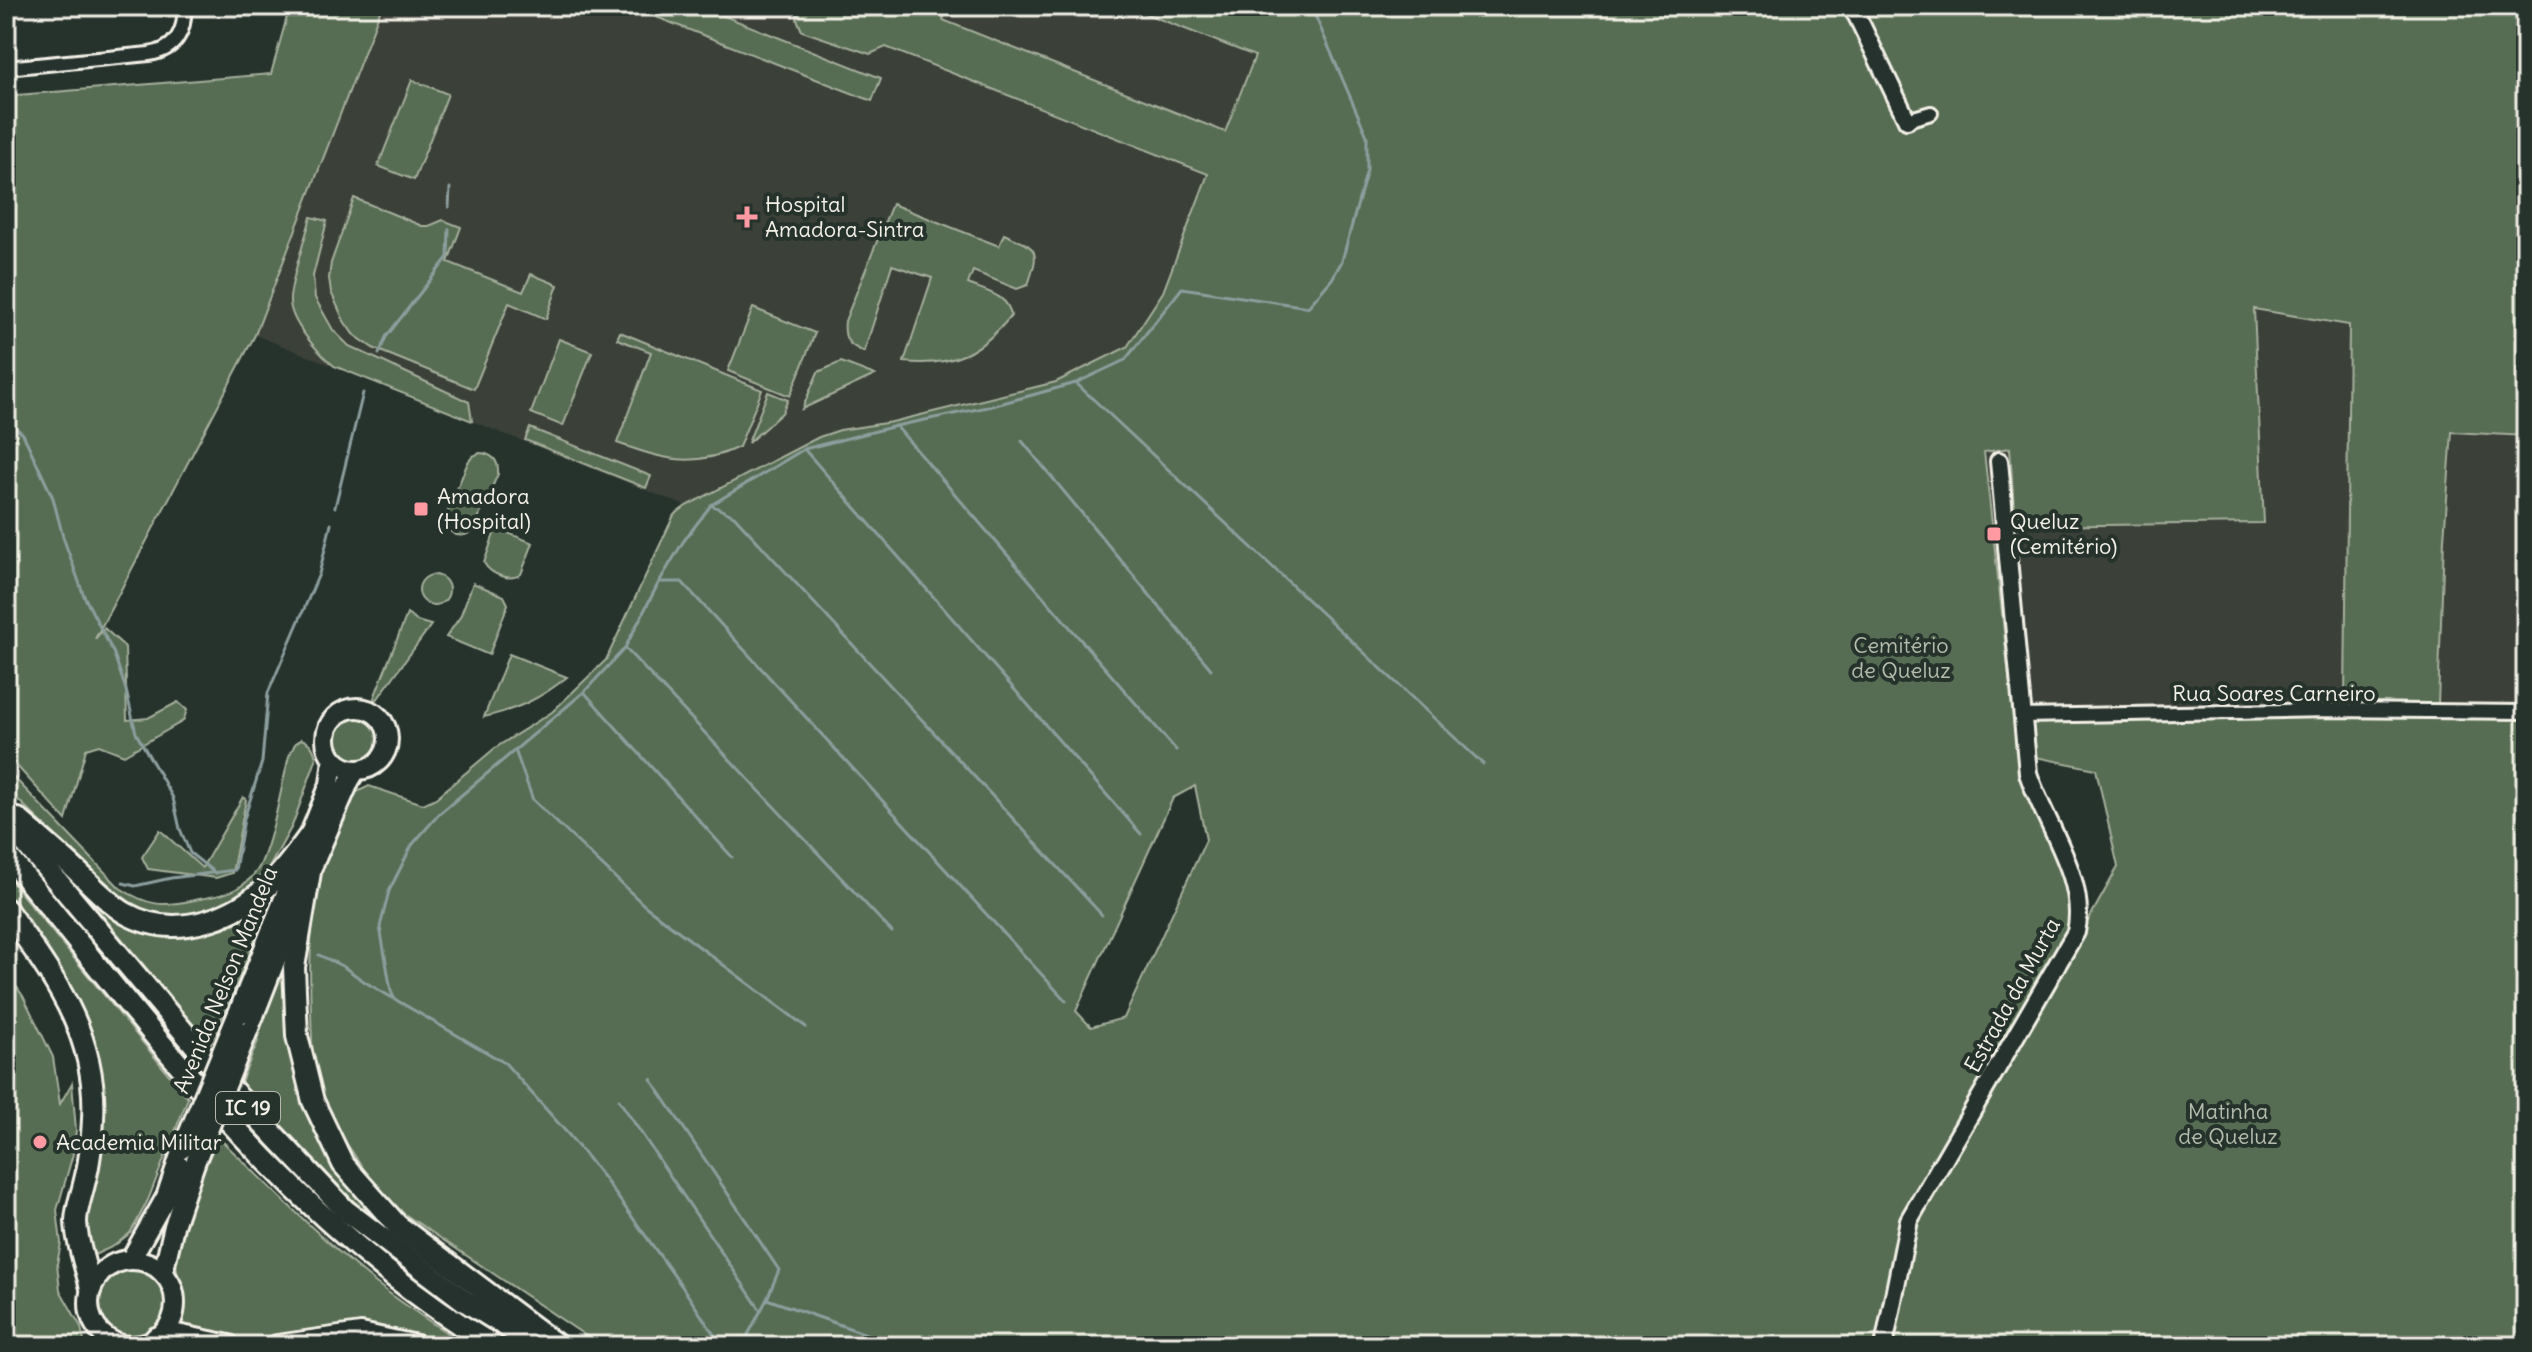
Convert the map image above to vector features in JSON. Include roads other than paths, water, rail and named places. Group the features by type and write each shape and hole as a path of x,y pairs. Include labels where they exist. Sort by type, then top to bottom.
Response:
{"highway":[{"path":"6,808 124,912 155,924 171,926 218,918 250,902 277,878 310,835"},
{"name":"IC 19","path":"6,820 240,1099 345,1210 465,1301 538,1346"},
{"name":"IC 19","path":"6,854 217,1110 248,1143 331,1226 452,1321 494,1346"},
{"path":"310,872 294,967 297,1036 313,1101 343,1164 397,1225 558,1346"},
{"path":"6,909 62,991 78,1024 88,1056 93,1119 86,1176 76,1220 91,1288"},
{"path":"277,1346 361,1334 416,1346"},
{"path":"156,1338 177,1335 229,1346"}],"main road":[{"path":"355,707 369,710 379,717 385,725 388,746 384,756 372,767 356,770 333,759 326,737 336,716 355,707"},
{"name":"Avenida Nelson Mandela","path":"163,1273 174,1226 242,1024 330,784 333,759"},
{"name":"Avenida Nelson Mandela","path":"131,1259 166,1197 182,1149 356,770"},
{"path":"131,1259 143,1261 163,1273 171,1283 175,1307 166,1330 145,1344 132,1346 104,1341 89,1309 91,1288 100,1273 114,1263 131,1259"}],"street":[{"path":"6,68 164,51 183,28 184,6"},
{"path":"1850,6 1907,120 1931,113"},
{"name":"Estrada da Murta","path":"1884,1346 1909,1220 2076,932 2079,917 2077,892 2028,773 1999,461"},
{"name":"Rua Soares Carneiro","path":"2022,716 2330,710 2526,712"}],"waterway":[{"path":"395,1000 380,927 389,891 412,845 439,814 584,692 625,648 683,542 711,505 804,449 992,406 1076,383 1125,360 1182,288 1308,307 1332,279 1342,261 1367,170 1367,136 1311,6"},
{"path":"449,207 450,188"},
{"path":"379,354 386,337 448,257 449,229"},
{"path":"1077,384 1483,764"},
{"path":"335,507 363,393"},
{"path":"6,420 23,434 53,498 84,596 114,654 136,733 173,798 180,829 190,853 215,873"},
{"path":"896,426 1176,750"},
{"path":"1022,441 1211,669"},
{"path":"804,449 1141,834"},
{"path":"711,505 734,516 1102,915"},
{"path":"123,883 135,886 235,870 244,819 262,762 268,693 319,574 331,524"},
{"path":"659,582 682,582 1066,1001"},
{"path":"626,649 892,932"},
{"path":"585,693 732,857"},
{"path":"515,750 533,800 645,906 806,1027"},
{"path":"319,955 505,1063 604,1178 681,1285 715,1336 718,1346"},
{"path":"651,1079 779,1270 767,1299"},
{"path":"619,1100 761,1311"},
{"path":"742,1346 767,1299 900,1346"}],"place":[{"name":"Hospital Amadora-Sintra","path":"747,217"},
{"name":"Amadora (Hospital)","path":"421,509"},
{"name":"Queluz (Cemitério)","path":"1994,534"},
{"name":"Academia Militar","path":"40,1142"}],"park label":[{"name":"Cemitério de Queluz","path":"1901,658"},
{"name":"Matinha de Queluz","path":"2228,1124"}]}
